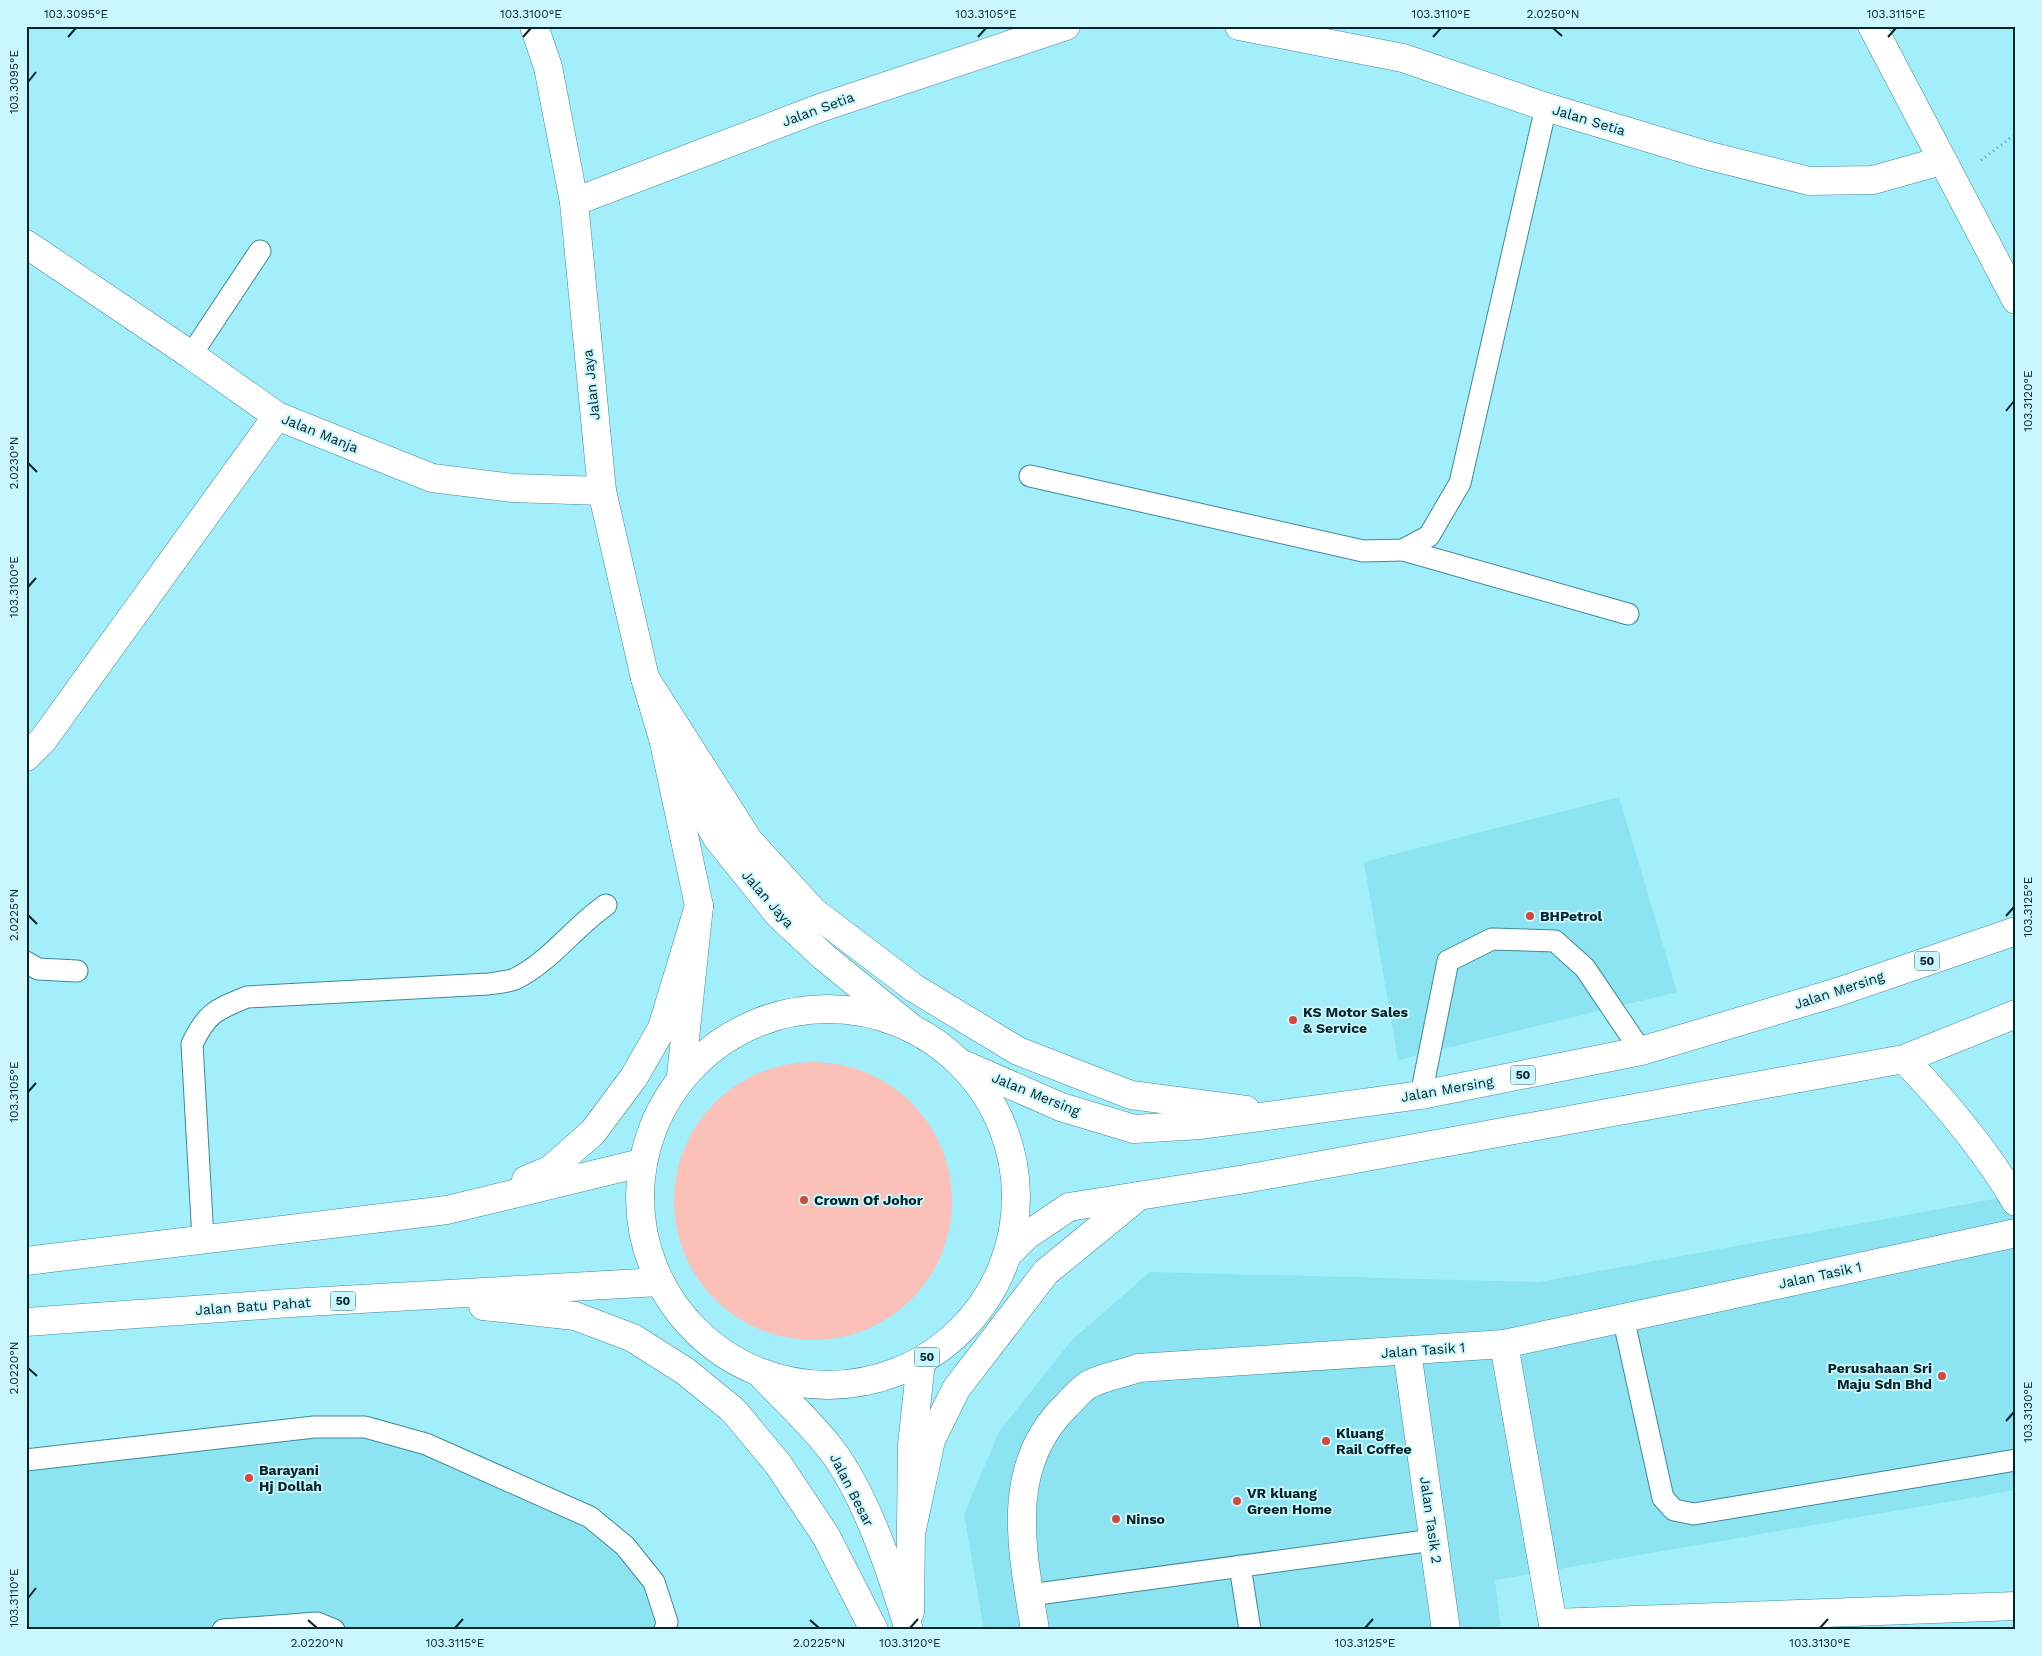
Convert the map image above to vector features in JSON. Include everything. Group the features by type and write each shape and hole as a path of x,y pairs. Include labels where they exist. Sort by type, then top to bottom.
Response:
{"main road":[{"name":"Jalan Jaya","path":"534,26 548,67 574,202 602,491 645,678 664,742 699,906 681,1076"},
{"name":"Jalan Setia","path":"574,202 820,108 1066,26"},
{"name":"Jalan Setia","path":"1239,26 1403,58 1546,107 1702,154 1809,181 1873,180 1941,161"},
{"path":"1872,26 1941,161 2016,300"},
{"name":"Jalan Manja","path":"26,244 191,355 277,416 432,478 513,488 602,491"},
{"path":"26,757 44,740 277,416"},
{"path":"645,678 749,841 814,912 914,988 1018,1051 1131,1095 1279,1114"},
{"name":"Jalan Jaya","path":"664,742 717,838 779,915 824,957 909,1026"},
{"path":"447,1210 550,1170 593,1132 634,1077 662,1028 699,906"},
{"name":"Jalan Mersing","path":"961,1063 1061,1107 1134,1129 1201,1125 1421,1095 1641,1051 1838,992 2016,931"},
{"name":"50","path":"848,1008 909,1026 961,1063 992,1104 1011,1152 1017,1203 1008,1254 988,1297 959,1333 921,1362 869,1381 814,1385 760,1373 720,1351 685,1320 659,1282 640,1224 641,1163 655,1117 681,1076 728,1035 786,1011 848,1008"},
{"path":"2016,1014 1904,1058 1938,1094 1993,1163 2016,1202"},
{"name":"50","path":"1008,1254 1026,1236 1069,1207 1245,1179 1904,1058"},
{"path":"26,1261 447,1210 641,1163"},
{"path":"912,1530 931,1440 956,1389 1046,1272 1141,1195"},
{"name":"Jalan Tasik 1","path":"1035,1630 1022,1550 1021,1504 1031,1458 1053,1418 1088,1385 1138,1368 1504,1344 2016,1233"},
{"name":"Jalan Batu Pahat","path":"26,1322 659,1282"},
{"path":"405,1297 575,1316 633,1338 685,1371 733,1410 778,1464 826,1536 874,1630"},
{"path":"1504,1344 1553,1626 2016,1606"},
{"name":"Jalan Tasik 2","path":"1407,1351 1446,1630"},
{"name":"Jalan Besar","path":"909,1629 912,1445 921,1362"},
{"name":"Jalan Besar","path":"760,1373 831,1449 857,1494 879,1545 909,1629"}],"lane":[{"path":"1403,550 1429,536 1460,483 1546,107"},
{"path":"191,355 260,251"},
{"path":"1030,476 1363,551 1403,550 1628,614"},
{"path":"204,1239 192,1044 203,1022 223,1006 247,997 488,984 513,980 536,966 591,915 606,904"},
{"path":"1421,1095 1448,961 1492,939 1555,941 1585,968 1641,1051"},
{"path":"26,962 38,969 77,971"},
{"path":"1623,1317 1662,1498 1674,1510 1694,1514 2016,1460"},
{"path":"26,1460 314,1427 365,1427 426,1444 590,1517 625,1546 654,1582 667,1622 664,1630"},
{"path":"1030,1595 1433,1540"},
{"path":"1240,1566 1250,1630"},
{"path":"223,1630 317,1623 334,1630"}],"shaded area":[{"path":"1619,797 1677,992 1398,1060 1364,862"},
{"path":"813,1062 853,1068 879,1078 901,1093 921,1113 936,1135 942,1148 949,1174 952,1201 946,1241 936,1267 921,1289 901,1309 879,1324 866,1330 840,1337 813,1340 773,1334 747,1324 725,1309 705,1289 690,1267 684,1254 677,1228 674,1201 680,1161 690,1135 705,1113 725,1093 747,1078 760,1072 786,1065"},
{"path":"2016,1195 2016,1490 1495,1580 1501,1630 984,1630 964,1514 999,1432 1071,1341 1150,1272 1539,1282"},
{"path":"371,1416 433,1436 599,1511 641,1551 662,1578 677,1625 676,1630 26,1630 26,1453 326,1417"}],"place":[{"name":"BHPetrol","path":"1530,916"},
{"name":"KS Motor Sales & Service","path":"1293,1020"},
{"name":"Crown Of Johor","path":"804,1200"},
{"name":"Perusahaan Sri Maju Sdn Bhd","path":"1942,1376"},
{"name":"Kluang Rail Coffee","path":"1326,1441"},
{"name":"Barayani Hj Dollah","path":"249,1478"},
{"name":"VR kluang Green Home","path":"1237,1501"},
{"name":"Ninso","path":"1116,1519"}]}
